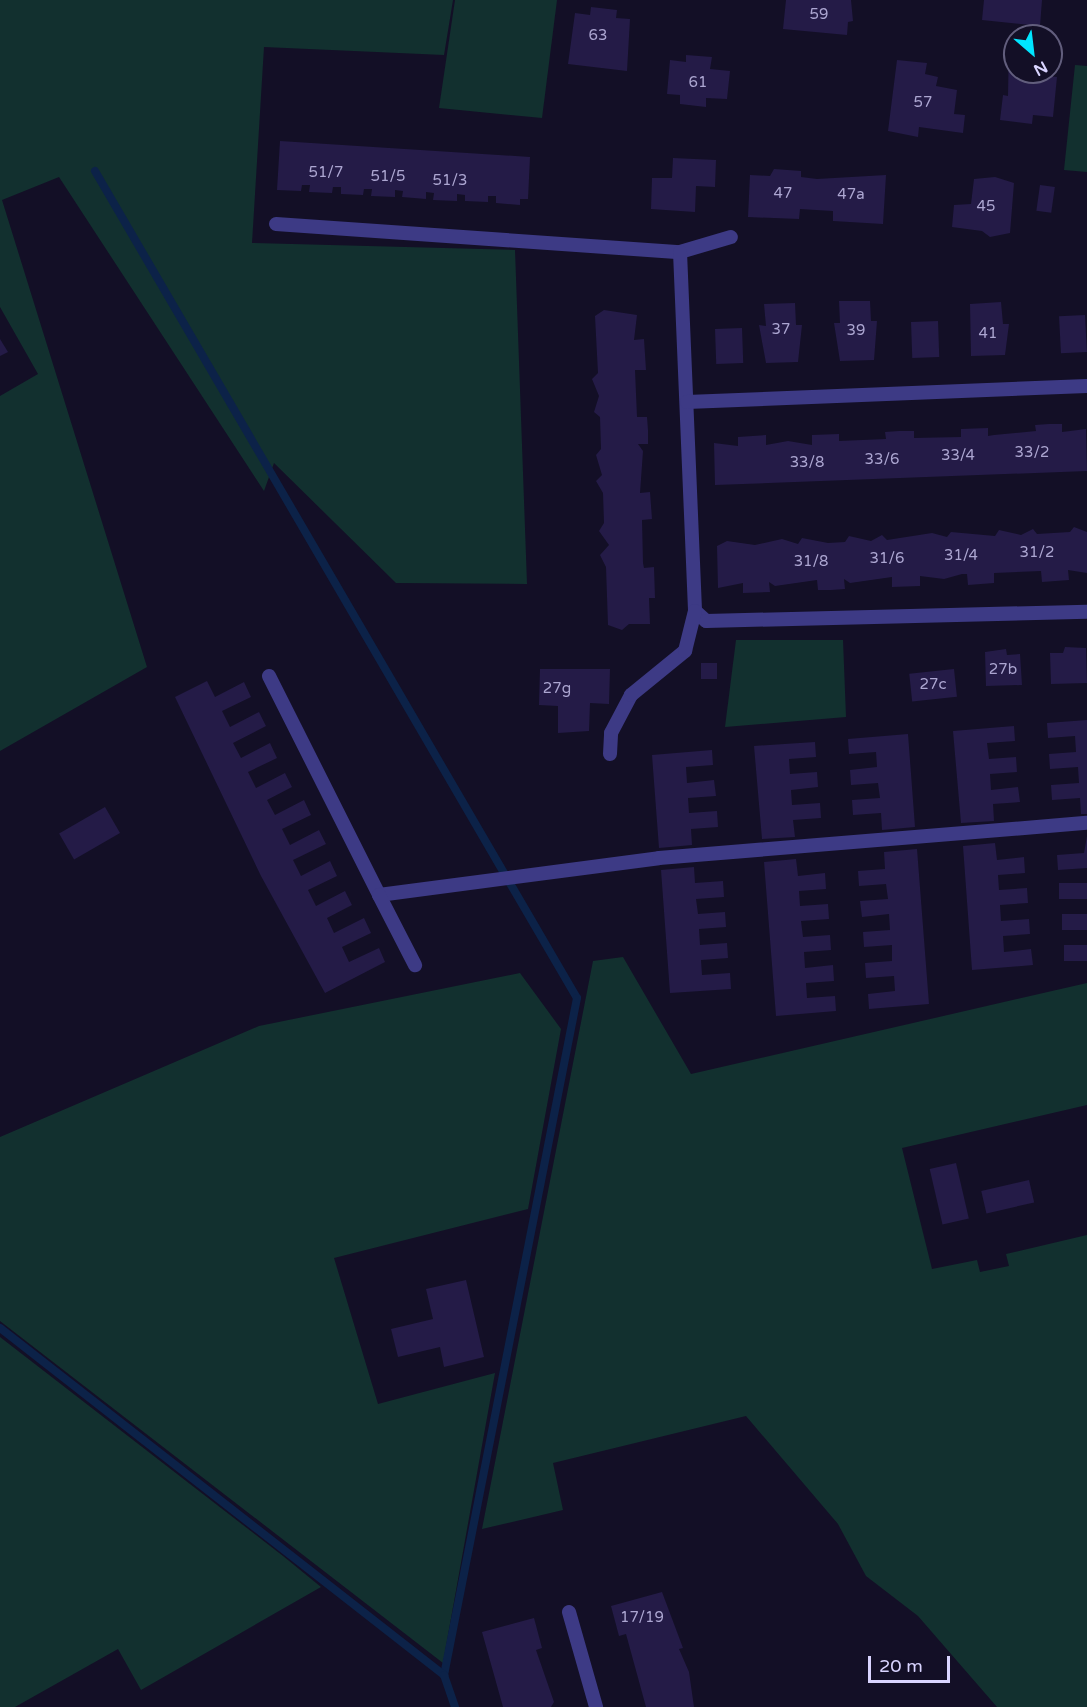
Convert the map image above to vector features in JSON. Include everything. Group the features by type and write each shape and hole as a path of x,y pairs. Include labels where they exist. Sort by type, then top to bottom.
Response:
{"lane":[{"path":"276,224 680,252 730,237"},
{"path":"610,754 611,733 631,695 686,651 695,611 680,252"},
{"path":"687,402 1087,386"},
{"path":"695,611 706,621 724,624 1087,612"},
{"path":"268,676 415,965"},
{"path":"379,895 659,858 1087,823"},
{"path":"569,1612 596,1707"}],"green space":[{"path":"0,0 453,0 444,55 264,47 252,243 515,250 527,584 396,583 274,463 264,491 59,177 2,200 147,667 0,751 0,396 38,374 0,307"},
{"path":"455,0 557,0 542,118 439,108"},
{"path":"1075,65 1087,66 1087,172 1064,170"},
{"path":"736,640 843,640 846,717 725,727"},
{"path":"623,957 691,1074 1087,983 1087,1105 902,1148 932,1269 977,1260 980,1272 1009,1266 1006,1254 1087,1235 1087,1707 997,1707 918,1616 866,1576 838,1524 746,1416 553,1463 563,1510 482,1529 593,961"},
{"path":"520,973 561,1029 528,1209 334,1258 378,1404 495,1373 443,1663 0,1321 0,1137 259,1026"},
{"path":"0,1337 321,1587 141,1690 118,1649 15,1707 0,1707"}],"building":[{"path":"786,0 851,0 853,21 848,22 847,35 783,29"},
{"path":"984,0 1042,0 1040,24 982,20"},
{"path":"591,7 617,10 616,18 630,19 627,71 568,64 575,13 590,15"},
{"path":"686,55 712,57 710,69 730,71 727,99 706,98 706,107 680,104 680,95 667,94 670,60 686,62"},
{"path":"897,60 927,63 925,74 938,77 936,86 957,90 954,114 965,115 963,133 919,127 918,137 888,131"},
{"path":"1008,84 1056,84 1053,117 1033,115 1032,124 1000,120 1003,95 1008,96"},
{"path":"280,141 530,157 528,199 520,199 520,205 496,203 496,196 488,196 488,202 465,201 465,195 457,194 457,201 433,200 434,193 426,192 426,199 402,197 403,191 395,190 395,197 371,196 372,189 364,189 363,195 341,194 341,187 333,187 332,193 309,192 310,185 302,185 301,191 277,190"},
{"path":"673,158 716,160 715,187 696,186 695,212 651,209 652,178 672,178"},
{"path":"774,169 801,171 801,177 817,179 886,175 883,224 833,221 833,211 800,209 799,219 748,217 750,175 770,176"},
{"path":"995,177 1014,183 1010,233 990,237 982,231 952,227 954,205 971,204 974,179"},
{"path":"1040,185 1055,187 1051,213 1036,211"},
{"path":"839,301 870,301 871,321 877,321 874,360 840,361 834,323 840,323"},
{"path":"1001,302 1003,324 1009,324 1005,355 971,356 970,304"},
{"path":"795,303 796,325 802,325 798,362 766,363 759,325 766,326 764,304"},
{"path":"604,310 637,315 634,340 644,339 646,370 635,370 637,417 647,417 648,430 648,444 638,444 643,451 640,493 650,492 652,519 642,520 643,563 644,568 654,567 655,598 649,598 650,624 629,624 622,630 608,625 606,567 600,555 609,545 599,531 604,523 603,493 596,481 602,475 596,455 601,449 600,417 594,412 599,396 592,379 598,373 595,316"},
{"path":"1085,315 1087,352 1061,353 1059,316"},
{"path":"938,321 939,357 912,358 911,322"},
{"path":"742,328 743,363 716,364 715,329"},
{"path":"0,339 8,352 0,356"},
{"path":"1062,424 1062,432 1086,429 1087,471 715,485 714,443 738,446 738,437 766,435 766,445 788,441 812,445 812,435 839,434 839,441 886,439 885,432 899,431 914,431 914,438 961,437 961,429 988,428 988,436 1036,431 1035,425"},
{"path":"1074,527 1087,532 1087,573 1068,570 1069,580 1042,582 1041,571 994,573 994,583 968,585 967,574 962,574 944,579 920,576 920,586 892,587 892,577 850,583 844,579 845,589 831,590 818,590 817,580 775,586 769,582 770,592 743,593 743,583 718,588 717,546 727,541 755,545 782,539 798,544 802,538 828,543 845,542 849,536 871,541 882,535 887,540 932,533 947,537 951,532 995,536 999,530 1021,535 1033,529 1037,534 1070,532"},
{"path":"1065,647 1086,648 1087,683 1051,684 1050,653 1063,653"},
{"path":"1006,649 1007,655 1020,654 1022,685 986,686 985,652"},
{"path":"701,663 717,663 717,679 701,679"},
{"path":"540,669 610,669 609,704 590,703 589,731 558,733 558,706 539,705"},
{"path":"954,669 957,697 912,702 909,674"},
{"path":"207,681 215,697 244,682 251,697 222,711 230,727 259,712 266,726 233,743 241,758 270,743 277,758 248,772 256,788 285,773 292,787 267,800 275,815 304,800 311,815 282,829 290,845 319,830 326,844 293,860 301,876 330,861 337,876 308,890 316,906 345,891 352,905 327,918 334,933 364,918 371,933 342,947 349,962 379,948 385,962 325,993 261,876 175,697"},
{"path":"1087,720 1087,814 1081,814 1080,798 1052,800 1051,785 1079,783 1078,767 1050,769 1049,754 1076,752 1075,736 1048,738 1047,723"},
{"path":"1014,726 1015,741 987,743 989,759 1016,757 1017,772 990,774 991,790 1018,787 1020,802 993,804 994,821 961,823 953,731"},
{"path":"908,734 915,827 882,830 881,813 853,815 852,800 880,798 878,783 851,785 850,770 877,767 876,752 849,754 848,739"},
{"path":"815,742 816,757 789,759 790,774 817,772 818,787 791,790 792,805 820,803 821,818 793,820 795,837 762,839 754,746"},
{"path":"712,750 713,765 686,767 687,783 714,780 716,796 688,798 689,813 717,811 718,827 691,829 692,845 659,848 652,755"},
{"path":"105,807 120,833 74,859 59,834"},
{"path":"1087,836 1087,868 1058,870 1057,855 1084,853"},
{"path":"995,843 997,860 1024,857 1025,873 998,875 999,890 1027,888 1028,903 1000,905 1001,921 1029,919 1030,934 1003,936 1004,952 1031,949 1033,965 972,970 963,846"},
{"path":"917,849 929,1004 869,1009 868,994 895,991 894,976 866,978 865,963 892,961 892,945 864,947 863,932 890,930 889,914 862,917 860,901 888,899 886,884 859,886 858,871 885,869 884,852"},
{"path":"796,859 798,876 825,873 826,889 799,891 800,906 828,904 829,919 801,921 803,937 830,935 831,950 804,952 805,968 833,965 834,981 806,983 807,998 835,996 836,1011 776,1016 764,862"},
{"path":"694,867 695,883 723,881 724,897 696,899 698,914 725,912 726,927 699,929 700,945 727,943 728,958 701,960 702,975 730,973 731,989 670,993 661,870"},
{"path":"1059,883 1087,883 1087,899 1059,899"},
{"path":"1062,914 1087,914 1087,930 1062,930"},
{"path":"1064,945 1087,945 1087,961 1064,961"},
{"path":"956,1163 969,1219 943,1225 930,1169"},
{"path":"1029,1180 1034,1202 986,1213 981,1191"},
{"path":"466,1280 484,1357 444,1367 440,1347 398,1357 391,1329 433,1319 426,1289"},
{"path":"662,1592 683,1648 679,1649 689,1672 694,1707 646,1707 626,1634 619,1636 611,1606"},
{"path":"534,1618 542,1648 536,1650 554,1702 551,1707 503,1707 482,1632"}],"waterway":[{"path":"95,171 577,998 444,1675"},
{"path":"0,1328 444,1675 455,1707"}]}
